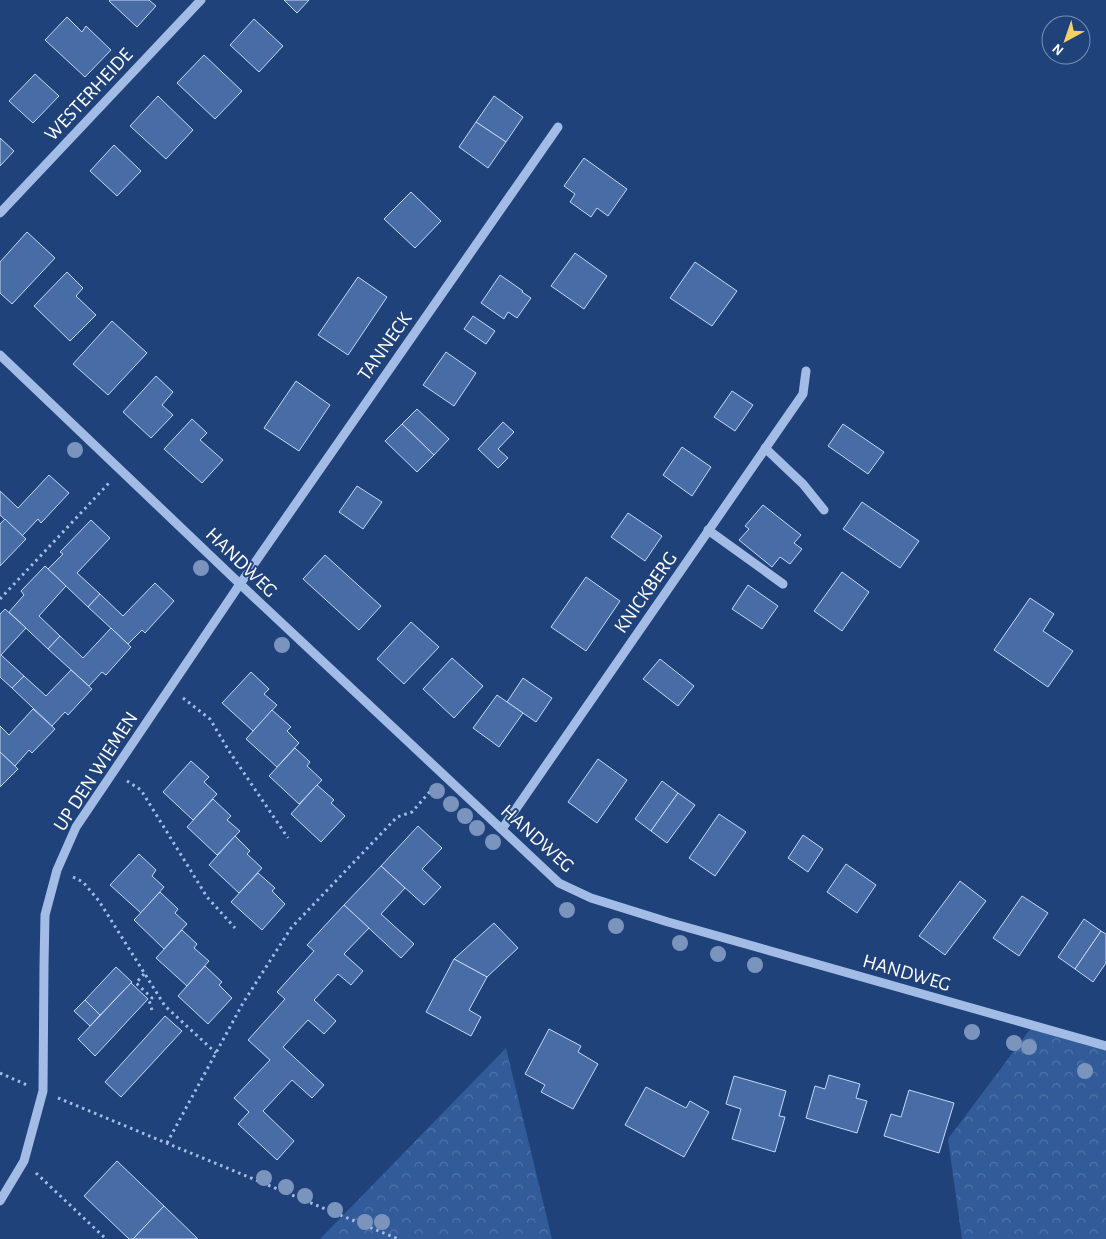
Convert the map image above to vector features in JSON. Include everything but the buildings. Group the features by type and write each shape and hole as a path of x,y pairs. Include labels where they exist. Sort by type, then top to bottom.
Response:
{"street":[{"name":"WESTERHEIDE","path":"0,213 201,0"},
{"name":"TANNECK","path":"240,584 558,127"},
{"name":"HANDWEG","path":"0,355 240,584 559,883 591,898 848,974 1106,1046"},
{"name":"KNICKBERG","path":"502,830 803,394 806,371"},
{"path":"765,448 803,484 824,510"},
{"path":"708,530 783,584"},
{"name":"UP DEN WIEMEN","path":"0,1201 24,1161 43,1091 46,915 57,870 76,827 240,584"}],"path":[{"path":"0,599 121,470"},
{"path":"170,688 210,719 229,752 288,838"},
{"path":"114,772 141,790 207,897 235,928"},
{"path":"167,1144 243,1003 291,928 397,817 412,812 445,776"},
{"path":"57,870 83,882 99,901 165,1006 216,1053"},
{"path":"144,974 136,983 152,998 149,1000 152,1010"},
{"path":"0,1073 43,1091"},
{"path":"65,1101 398,1239"},
{"path":"24,1161 106,1239"}],"green space":[{"path":"1031,1028 1106,1046 1106,1239 962,1239 948,1139"},
{"path":"506,1048 552,1239 320,1239"}]}
